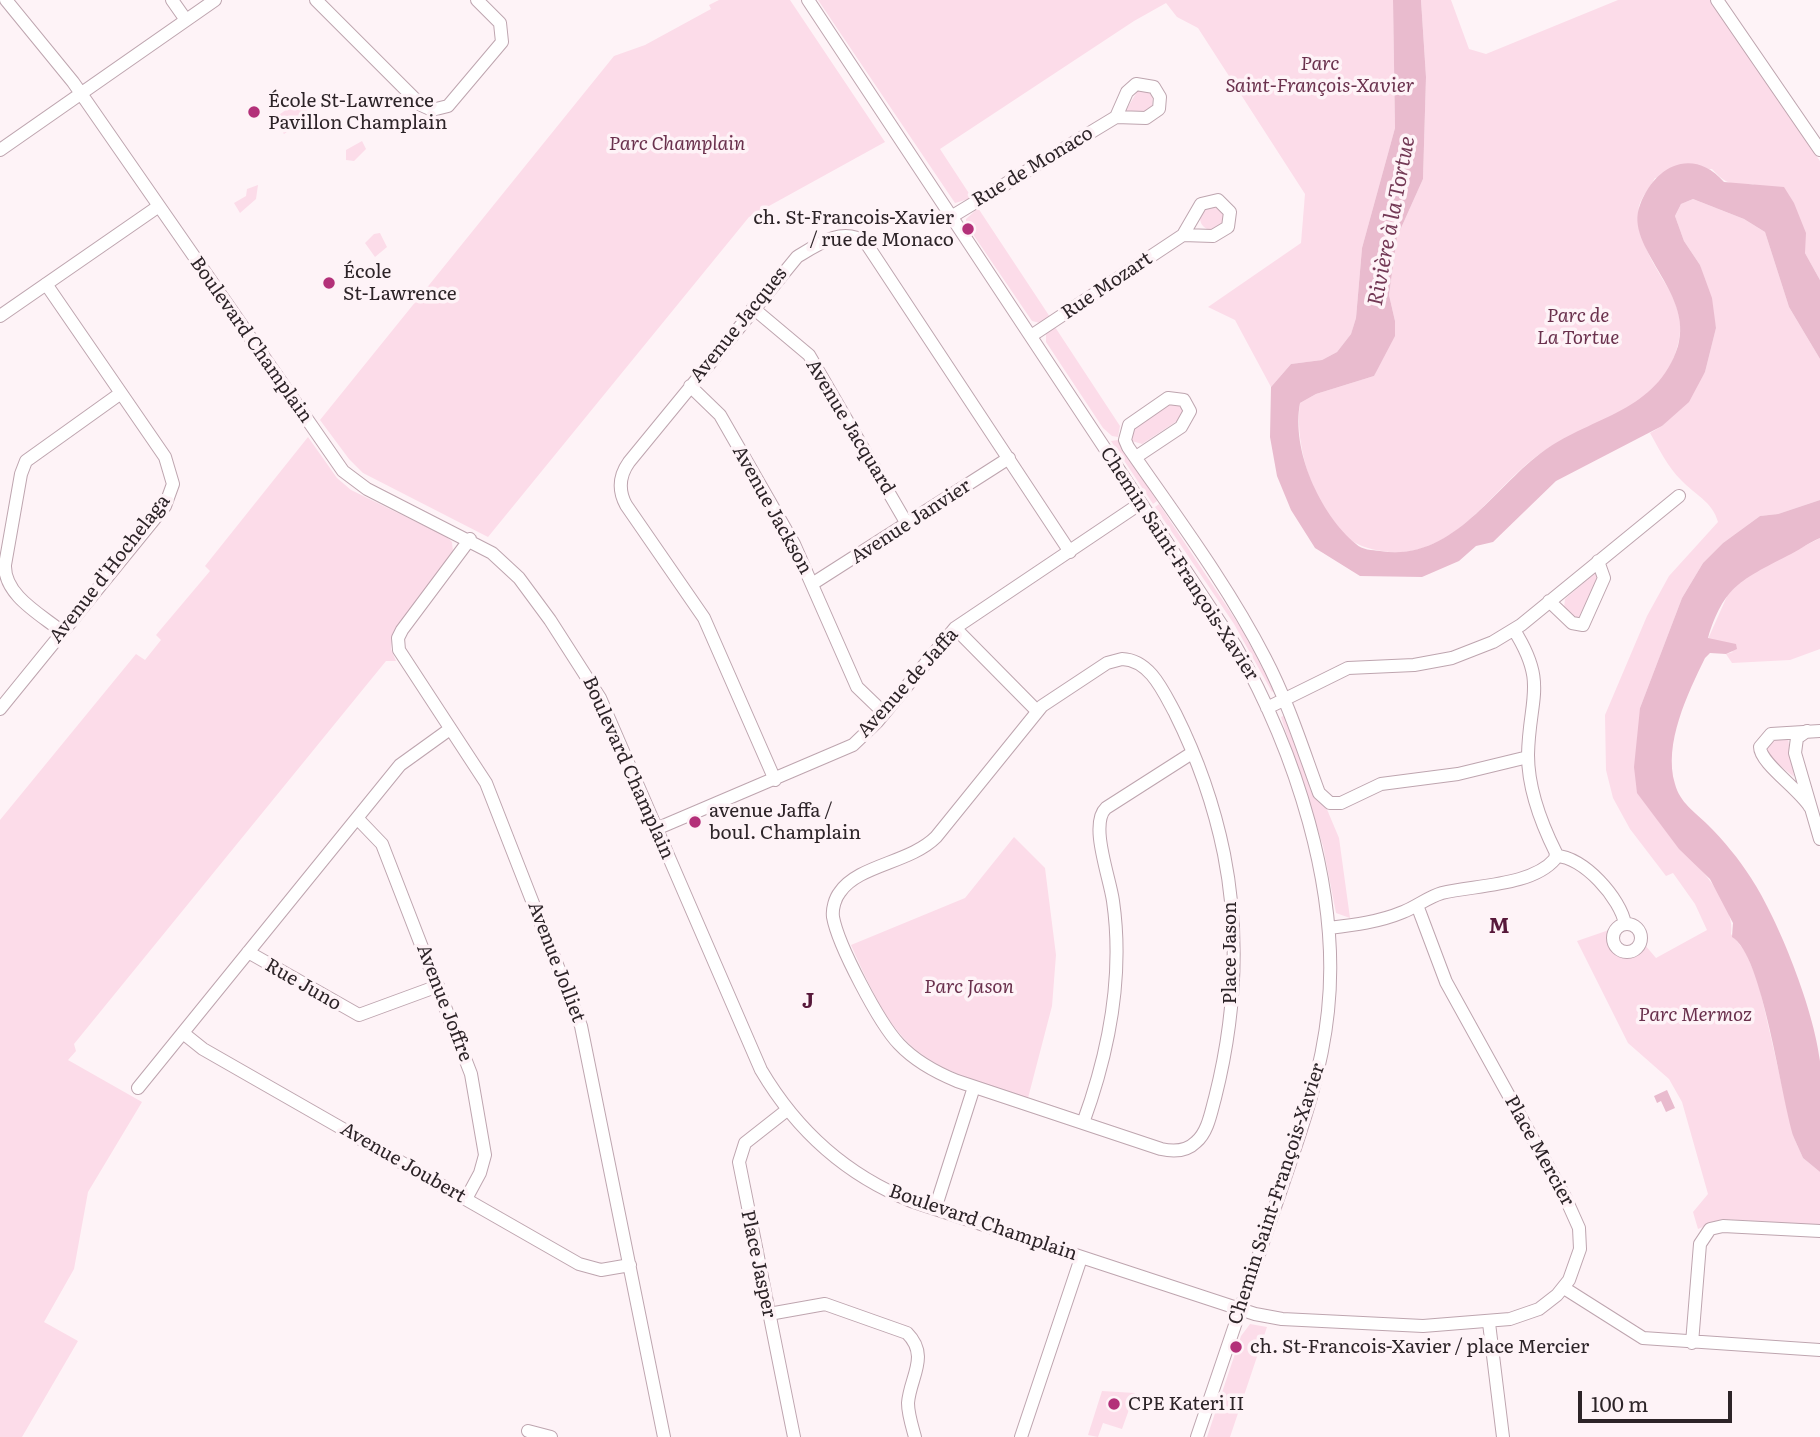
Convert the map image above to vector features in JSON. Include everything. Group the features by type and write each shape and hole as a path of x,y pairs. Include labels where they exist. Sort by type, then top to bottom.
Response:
{"street":[{"name":"Boulevard Champlain","path":"6,0 40,38 81,94 343,471 367,489 492,552 519,578 582,665 600,698 756,1060 787,1110 829,1153 861,1177 887,1191 1240,1310"},
{"path":"172,0 186,20"},
{"path":"0,150 215,0"},
{"path":"316,0 421,105 436,110 451,102 502,42 500,23 477,0"},
{"name":"Chemin Saint-François-Xavier","path":"808,0 1226,631 1267,708 1290,766 1312,839 1322,880 1329,928 1329,1001 1319,1067 1197,1437"},
{"path":"1717,0 1820,150"},
{"name":"Rue de Monaco","path":"951,217 1116,117"},
{"path":"0,316 159,206"},
{"name":"Avenue Jacques","path":"775,780 704,618 625,505 620,492 626,466 789,264 836,236 846,235 862,240 1070,551"},
{"name":"Rue Mozart","path":"1031,337 1183,235"},
{"name":"Avenue d'Hochelaga","path":"0,709 165,506 172,491 168,463 46,284"},
{"name":"Avenue Jacquard","path":"753,308 808,355 907,524"},
{"name":"Avenue Jackson","path":"690,386 720,415 794,544 857,687 884,713"},
{"path":"61,631 13,591 6,579 5,565 21,474 30,457 121,393"},
{"path":"1136,457 1185,423 1190,411 1184,400 1168,398 1127,427 1125,440 1136,457 1245,622 1286,700 1319,793 1330,803 1346,802 1389,782 1458,774 1528,757"},
{"name":"Avenue Janvier","path":"812,584 1009,458"},
{"path":"1267,708 1348,668 1439,661 1473,651 1514,630 1679,496"},
{"name":"Avenue de Jaffa","path":"656,830 853,745 884,713 955,628 1142,503"},
{"name":"Avenue Jolliet","path":"470,539 398,638 401,657 486,783 581,1026 664,1437"},
{"path":"1549,601 1572,624 1583,625 1604,578 1598,561"},
{"path":"955,628 1037,711"},
{"path":"1514,630 1532,661 1536,683 1528,757 1540,817 1556,856"},
{"name":"Place Jason","path":"1122,659 1133,660 1144,667 1158,684 1192,753 1207,792 1224,853 1234,950 1228,1033 1209,1119 1196,1142 1175,1151 1161,1149 974,1087 925,1066 886,1029 869,1002 836,925 834,903 840,890 850,881 914,854 930,843 1037,711 1107,663 1122,659"},
{"path":"138,1088 404,761 450,729"},
{"path":"1810,807 1798,790 1760,754 1762,741 1771,734 1814,731"},
{"path":"1814,731 1797,738 1795,753 1820,839"},
{"path":"1083,1123 1104,1058 1116,981 1115,917 1098,833 1100,817 1107,808 1192,753"},
{"name":"Avenue Joffre","path":"357,818 382,844 469,1067 485,1149 483,1167 466,1199"},
{"path":"1329,928 1376,921 1443,893 1491,885 1530,874 1546,867 1556,856"},
{"path":"1556,856 1574,859 1586,866 1620,910 1625,924"},
{"name":"Place Mercier","path":"1240,1310 1282,1319 1423,1326 1489,1323 1539,1309 1564,1288 1580,1249 1576,1218 1446,982 1417,905"},
{"name":"Rue Juno","path":"248,952 359,1015 438,986"},
{"name":"Avenue Joubert","path":"183,1033 203,1049 585,1267 603,1270 629,1265"},
{"path":"935,1209 974,1087"},
{"name":"Place Jasper","path":"787,1110 745,1143 739,1162 794,1437"},
{"path":"1692,1343 1700,1244 1710,1229 1723,1226 1820,1231"},
{"path":"1021,1437 1081,1258"},
{"path":"1564,1288 1643,1338 1820,1350"},
{"path":"769,1314 825,1304 907,1333 914,1341 919,1360 908,1405 915,1437"},
{"path":"1489,1323 1503,1437"},
{"path":"528,1432 551,1437"}],"green space":[{"name":"Parc Champlain","path":"719,0 790,0 885,142 749,217 488,537 363,473 320,420 614,56 645,45 711,9 709,5"},
{"name":"Parc Saint-François-Xavier","path":"818,0 1393,0 1395,128 1362,248 1356,318 1351,334 1337,352 1322,360 1291,364 1271,387 1235,320 1208,307 1301,243 1305,194 1198,28 1177,17 1166,3 1134,21 940,149 972,198 955,203"},
{"name":"Parc de La Tortue","path":"1421,0 1451,0 1469,49 1486,54 1618,0 1710,0 1820,161 1820,280 1805,253 1804,242 1753,184 1730,183 1712,169 1655,178 1640,202 1639,218 1651,259 1677,307 1680,324 1678,344 1669,368 1645,396 1630,407 1562,440 1528,463 1453,533 1432,545 1408,551 1382,551 1350,540 1327,514 1304,461 1299,417 1300,403 1316,394 1374,376 1395,321 1389,295 1397,237 1423,179 1426,77"},
{"path":"1138,90 1148,91 1153,96 1152,107 1143,112 1125,112"},
{"path":"300,100 311,116 284,134 273,119"},
{"path":"362,141 366,149 354,161 346,160 346,150"},
{"path":"258,185 256,199 240,213 234,203 246,196 247,189"},
{"name":"Parc Mermoz","path":"1693,199 1744,219 1765,232 1789,307 1820,359 1820,500 1778,514 1760,516 1723,543 1703,563 1682,598 1640,708 1696,864 1726,906 1731,934 1745,951 1758,981 1794,1138 1803,1158 1820,1172 1820,1225 1722,1219 1698,1229 1693,1212 1708,1194 1682,1102 1669,1079 1628,1043 1577,941 1609,930 1609,946 1619,956 1634,956 1645,945 1656,958 1707,930 1695,904 1673,873 1666,876 1630,829 1613,798 1606,770 1605,715 1647,616 1669,576 1718,522 1708,504 1672,469 1650,433 1662,426 1705,372 1716,328 1700,265 1684,241 1675,216 1681,204"},
{"path":"1212,206 1221,209 1224,218 1221,227 1212,230 1203,227 1200,218 1203,209"},
{"path":"978,208 1050,317 1040,323 1032,321 966,224 966,219"},
{"path":"380,233 387,247 375,257 365,243 374,234"},
{"path":"1055,327 1120,426 1118,437 1112,436 1103,428 1046,342 1046,333"},
{"path":"1179,403 1184,410 1180,419 1142,444 1132,441 1134,428 1170,404"},
{"path":"308,437 337,478 351,490 447,537 452,542 453,552 392,637 391,649 396,661 386,661 74,1044 76,1051 68,1060 142,1102 88,1192 74,1269 44,1322 78,1341 22,1437 0,1437 0,820 136,654 145,660 161,640 156,635 210,571 205,566"},
{"path":"1118,440 1157,501 1153,504 1111,441"},
{"path":"1159,504 1241,628 1274,690 1272,692 1234,624 1155,507"},
{"path":"1820,538 1820,649 1790,660 1732,663 1726,654 1733,652 1708,639 1728,594 1744,577"},
{"path":"1596,572 1598,576 1578,620 1564,608 1565,599"},
{"path":"1285,715 1313,796 1326,807 1339,838 1350,918 1336,913 1323,846 1281,717"},
{"path":"1788,738 1794,777 1767,755 1766,744 1774,739"},
{"name":"Parc Jason","path":"1014,837 1045,868 1056,955 1052,1006 1028,1098 960,1075 916,1050 899,1033 883,1010 851,945 965,898"},
{"path":"1250,1324 1267,1327 1230,1437 1207,1437 1241,1336"},
{"path":"1102,1391 1135,1393 1122,1429 1103,1423 1098,1437 1088,1435"}],"water":[{"name":"Rivière à la Tortue","path":"1393,0 1421,0 1426,77 1423,179 1397,237 1389,295 1395,321 1395,336 1374,376 1316,394 1300,403 1298,421 1304,460 1320,499 1343,531 1358,546 1364,549 1406,552 1451,534 1545,450 1622,410 1655,385 1668,368 1678,346 1680,326 1669,289 1641,237 1637,221 1640,205 1647,191 1665,171 1688,163 1712,171 1724,182 1784,187 1794,203 1806,233 1805,253 1820,280 1820,359 1789,307 1765,232 1744,219 1693,199 1681,204 1675,216 1684,241 1700,265 1712,298 1716,328 1705,372 1689,402 1662,426 1556,481 1493,542 1476,546 1459,561 1422,577 1360,576 1315,548 1291,510 1277,476 1270,437 1271,387 1291,364 1322,360 1337,352 1351,334 1356,318 1362,248 1395,128"},
{"path":"1820,500 1820,538 1746,579 1736,586 1721,607 1708,638 1736,644 1737,649 1726,654 1710,653 1705,658 1679,719 1672,752 1672,769 1677,791 1684,802 1725,844 1751,878 1773,918 1794,967 1811,1017 1820,1061 1820,1172 1803,1158 1794,1138 1762,998 1743,949 1732,937 1733,923 1710,879 1679,849 1637,793 1634,767 1640,708 1682,598 1703,563 1723,543 1760,516 1778,514"},
{"path":"1667,1090 1675,1108 1666,1112 1661,1101 1657,1103 1654,1096"}],"place":[{"name":"École St-Lawrence Pavillon Champlain","path":"254,112"},
{"name":"ch. St-Francois-Xavier / rue de Monaco","path":"968,229"},
{"name":"École St-Lawrence","path":"329,283"},
{"name":"avenue Jaffa / boul. Champlain","path":"695,822"},
{"name":"ch. St-Francois-Xavier / place Mercier","path":"1236,1347"},
{"name":"CPE Kateri II","path":"1114,1404"}],"district":[{"name":"M","path":"1499,927"},
{"name":"J","path":"808,1002"}]}
